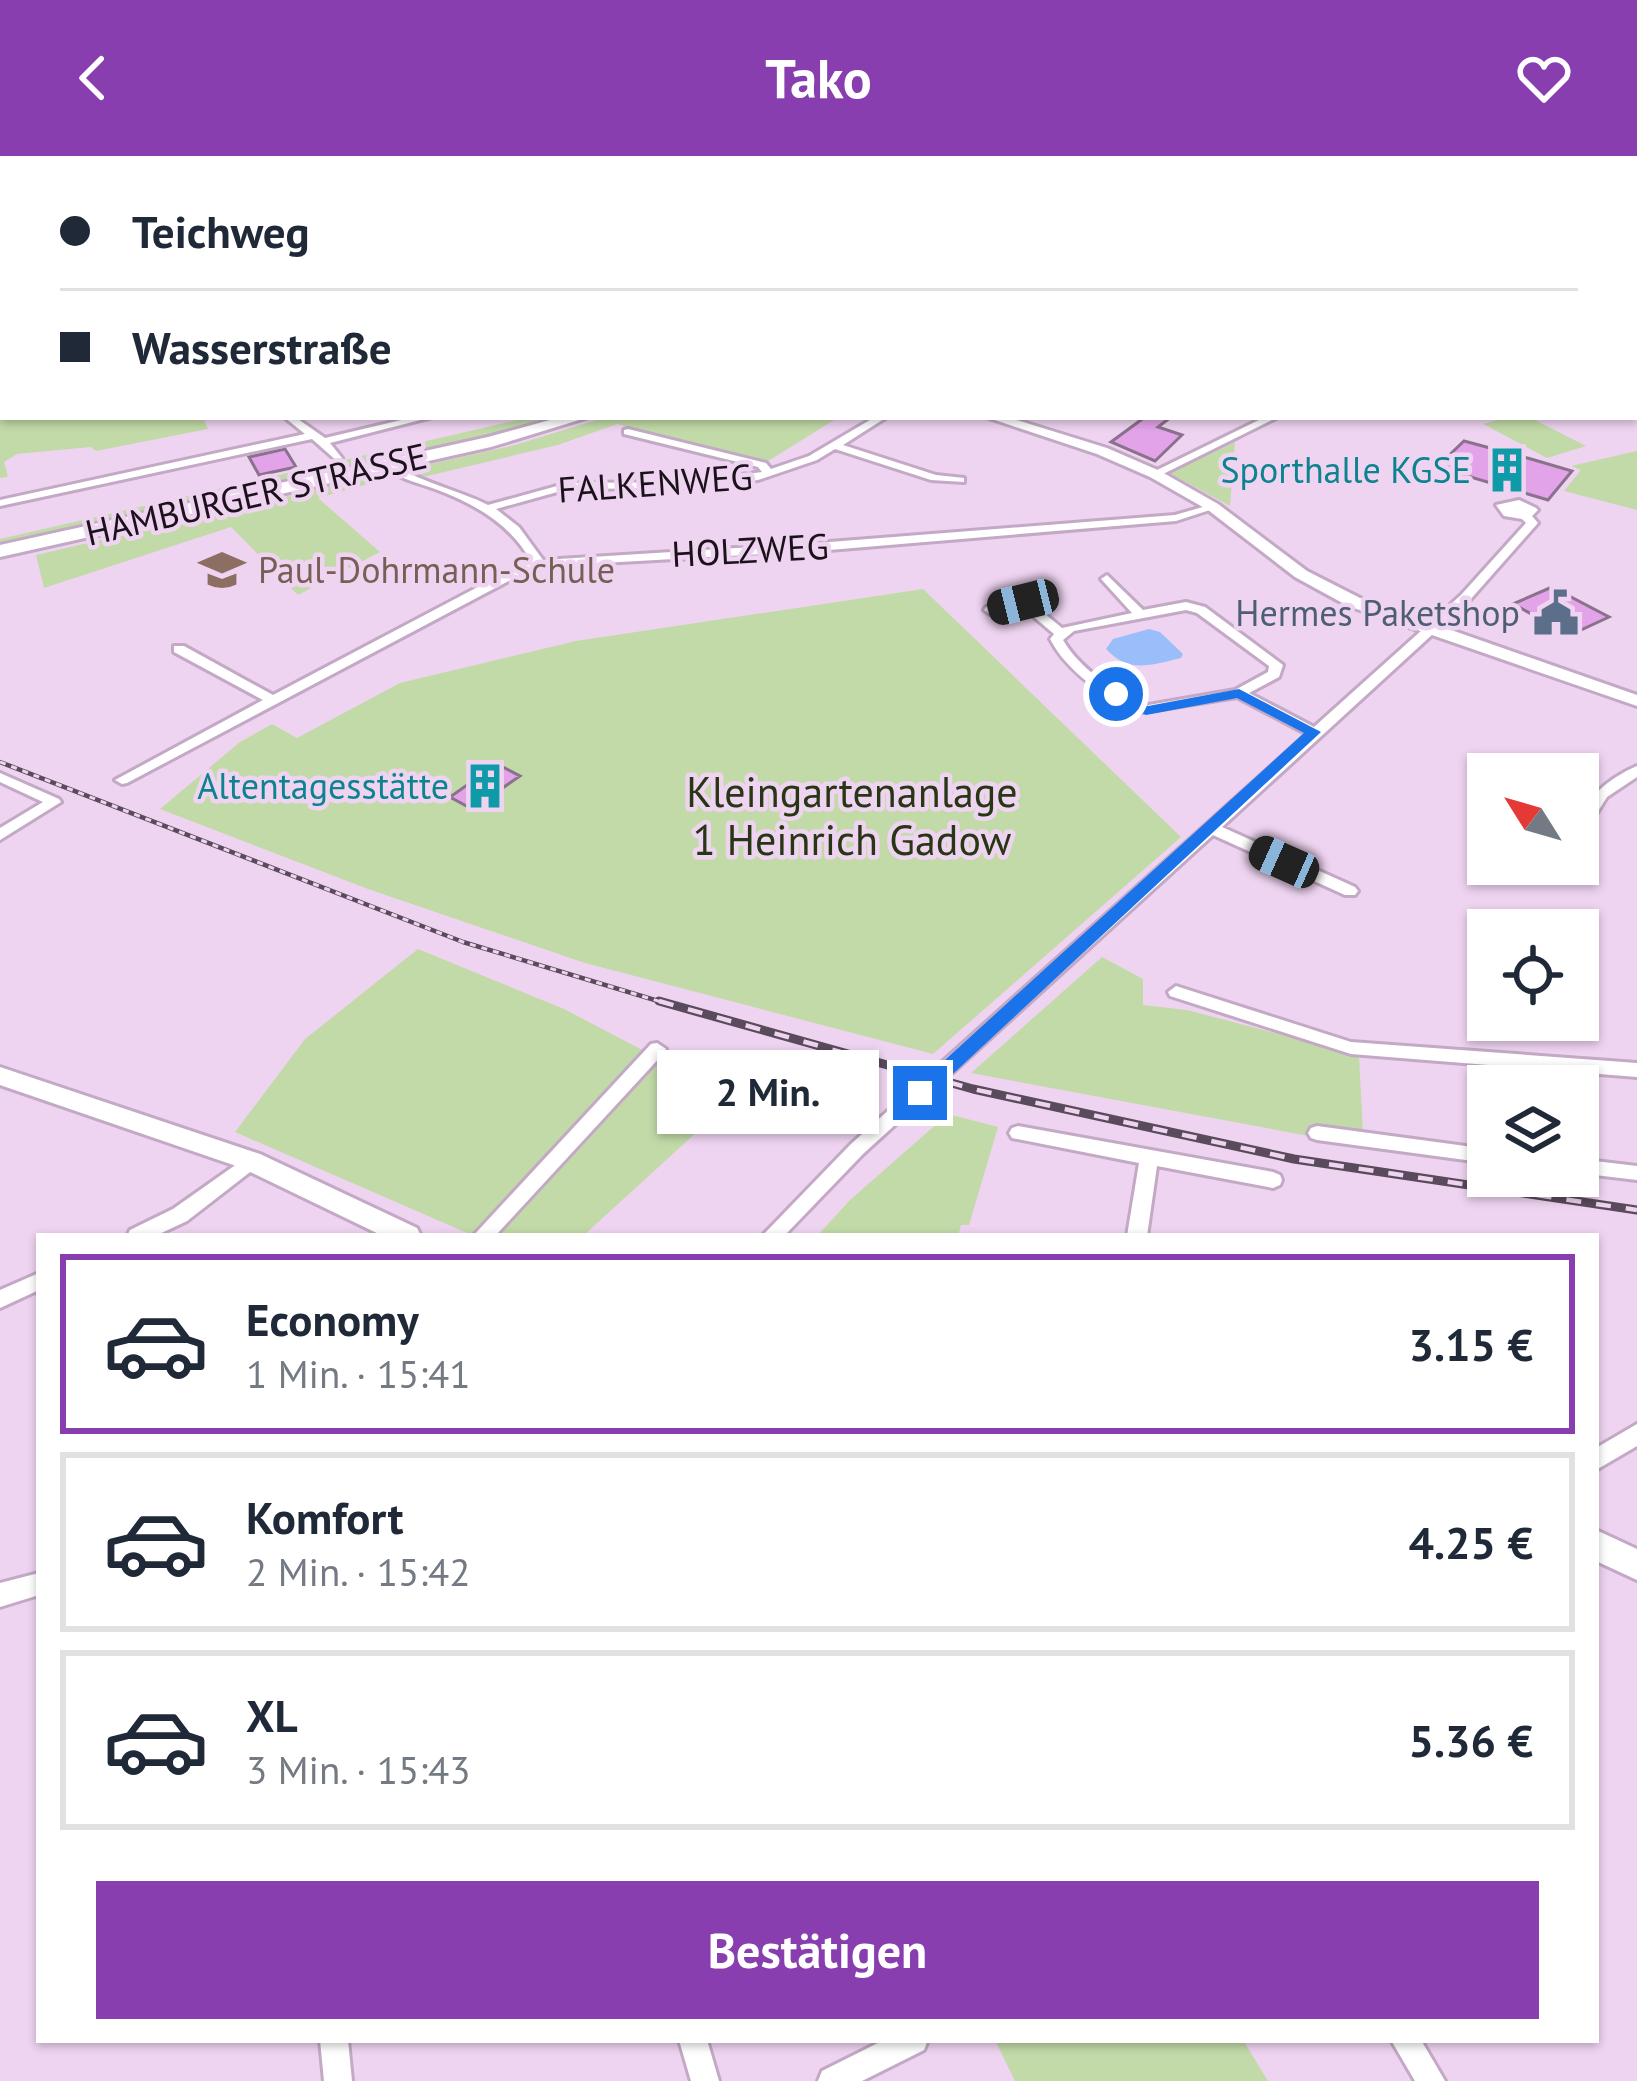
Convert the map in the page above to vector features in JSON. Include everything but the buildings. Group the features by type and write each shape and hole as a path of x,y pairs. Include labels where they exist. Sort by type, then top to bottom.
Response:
{"main road":[{"name":"HAMBURGER STRASSE","path":"0,551 568,420"}],"street":[{"path":"292,420 310,436 326,441 414,420"},
{"name":"FALKENWEG","path":"488,508 568,486 688,485 770,474 835,446 877,420"},
{"path":"1008,420 1154,474 1214,508 1301,574 1352,601 1637,701"},
{"path":"1154,474 1267,420"},
{"path":"628,432 762,465 770,474"},
{"path":"0,503 310,436"},
{"path":"326,441 337,458"},
{"path":"835,446 935,478 959,481"},
{"path":"389,464 488,508 531,548 538,564"},
{"name":"HOLZWEG","path":"122,780 538,564 1156,520 1214,508"},
{"path":"775,1233 857,1149 1465,598 1532,523 1526,516"},
{"path":"1107,579 1139,613"},
{"path":"990,610 1023,602 1059,632"},
{"path":"1178,605 1194,607 1274,662 1274,674 1239,694 1141,710 1062,654 1056,644 1059,632 1178,605"},
{"path":"179,649 272,700"},
{"path":"1239,694 1314,732"},
{"path":"1599,799 1637,770"},
{"path":"0,835 54,802 4,778"},
{"path":"1211,829 1350,891"},
{"path":"1176,992 1351,1048 1637,1070"},
{"path":"486,1233 657,1049"},
{"path":"0,1076 250,1161 402,1233"},
{"path":"1018,1133 1273,1180"},
{"path":"1317,1133 1467,1153"},
{"path":"1137,1233 1148,1157"},
{"path":"142,1233 180,1215 250,1161"},
{"path":"1599,1168 1637,1173"},
{"path":"0,1299 36,1282"},
{"path":"1599,1458 1637,1434"},
{"path":"1599,1546 1637,1565"},
{"path":"0,1595 36,1585"},
{"path":"334,2043 338,2081"},
{"path":"694,2043 705,2081"},
{"path":"832,2081 908,2043"},
{"path":"1407,2043 1431,2081"}],"green space":[{"path":"0,420 204,420 208,429 96,451 91,447 17,454 4,462 8,477 0,478"},
{"path":"518,420 539,420 482,437 0,543 0,539"},
{"path":"596,420 834,420 765,463 617,424 558,445 423,477 404,470 515,445"},
{"path":"1535,420 1586,446 1547,458 1483,424"},
{"path":"1235,442 1230,506 1169,473"},
{"path":"1637,451 1637,510 1564,491 1581,470 1571,466"},
{"path":"392,472 400,475 318,498 380,552 298,595 231,527 44,588 36,555"},
{"name":"Kleingartenanlage 1 Heinrich Gadow","path":"923,589 1181,837 933,1054 585,963 368,889 160,809 240,742 272,724 297,738 400,683 576,641"},
{"path":"418,949 564,1009 734,1098 586,1233 467,1233 235,1132 305,1039"},
{"path":"1102,957 1143,979 1143,1005 1187,1010 1359,1055 1363,1134 1310,1125 1309,1136 971,1073"},
{"path":"948,1114 998,1127 969,1225 961,1225 959,1233 820,1233 850,1200"},
{"path":"996,2043 1245,2043 1268,2081 1015,2081"}],"water":[{"path":"1149,629 1160,632 1183,654 1181,658 1132,665 1106,649 1113,639"}],"railway":[{"path":"0,762 463,942 668,1004"},
{"path":"659,1001 973,1089 1294,1159 1637,1210"}],"place":[{"name":"Sporthalle KGSE","path":"1507,470"},
{"name":"Paul-Dohrmann-Schule","path":"222,570"},
{"name":"Hermes Paketshop","path":"1556,613"},
{"name":"Altentagesstätte","path":"485,786"}],"route":[{"path":"920,1093 1314,732 1239,694 1185,700 1146,711 1116,694"}]}
